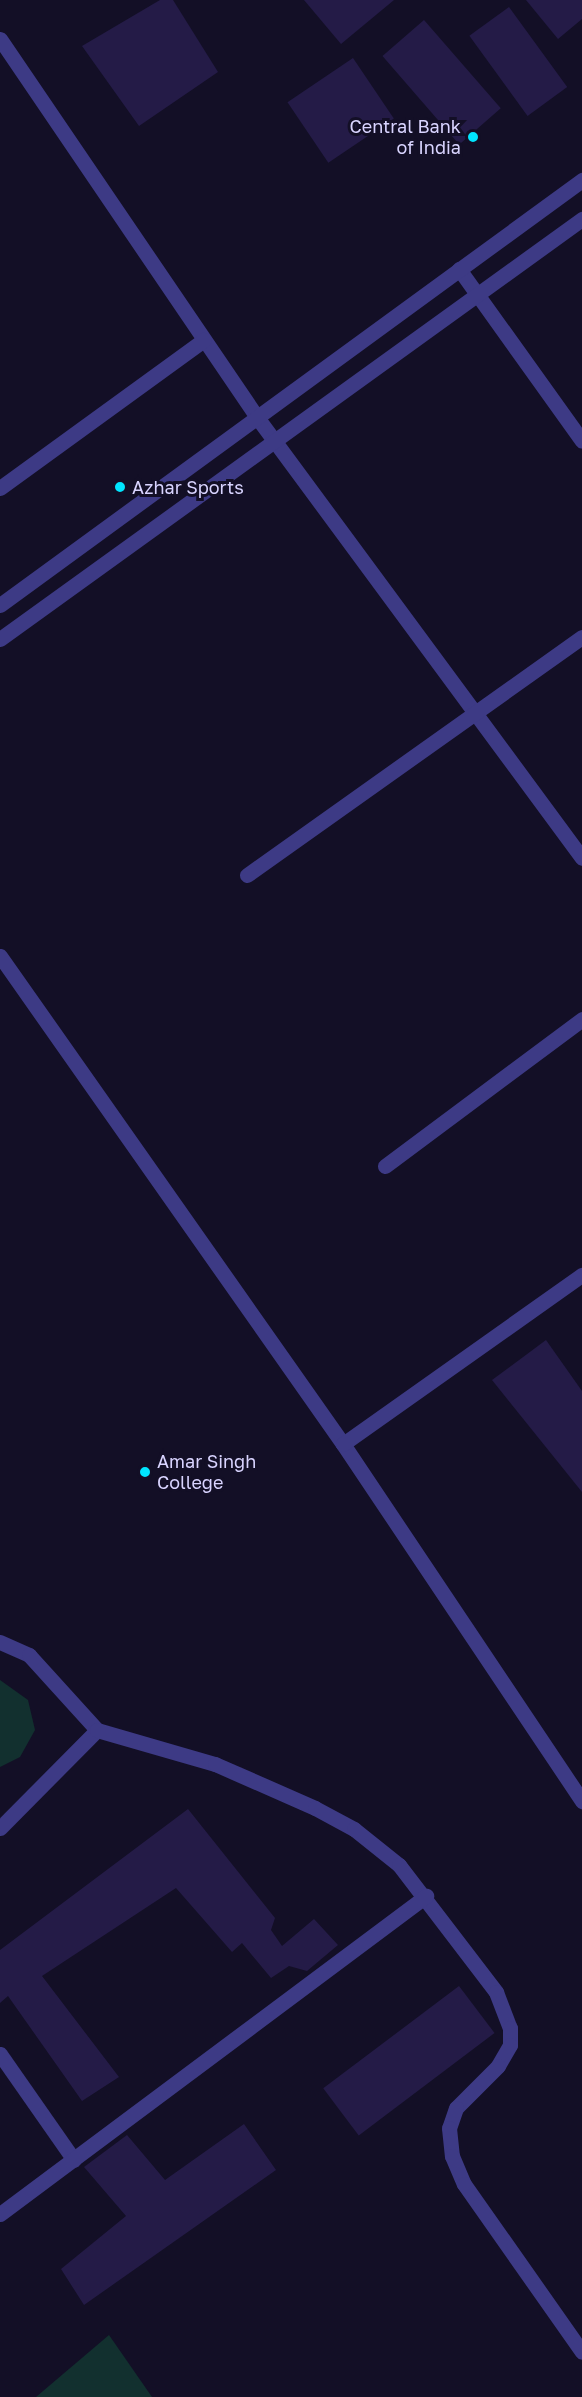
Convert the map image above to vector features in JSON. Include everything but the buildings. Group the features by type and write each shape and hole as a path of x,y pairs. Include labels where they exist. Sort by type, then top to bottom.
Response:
{"street":[{"path":"0,39 259,420 582,858"},
{"path":"0,605 259,420 459,269 582,180"},
{"path":"0,639 582,219"},
{"path":"459,269 582,441"},
{"path":"0,488 204,340"},
{"path":"247,875 582,637"},
{"path":"0,956 343,1444 582,1800"},
{"path":"385,1166 582,1019"},
{"path":"343,1444 582,1275"},
{"path":"0,1642 29,1655 97,1730 215,1764 315,1808 354,1829 399,1865 426,1896 496,1992 511,2036 498,2066 456,2108 449,2128 452,2156 464,2184 582,2352"},
{"path":"0,1828 97,1730"},
{"path":"0,2214 426,1896"},
{"path":"0,2054 74,2160"}],"green space":[{"path":"0,1680 28,1700 35,1730 20,1757 0,1767"},
{"path":"109,2335 152,2397 36,2397"}],"place":[{"name":"Central Bank of India","path":"473,137"},
{"name":"Azhar Sports","path":"120,487"},
{"name":"Amar Singh College","path":"145,1472"}]}
